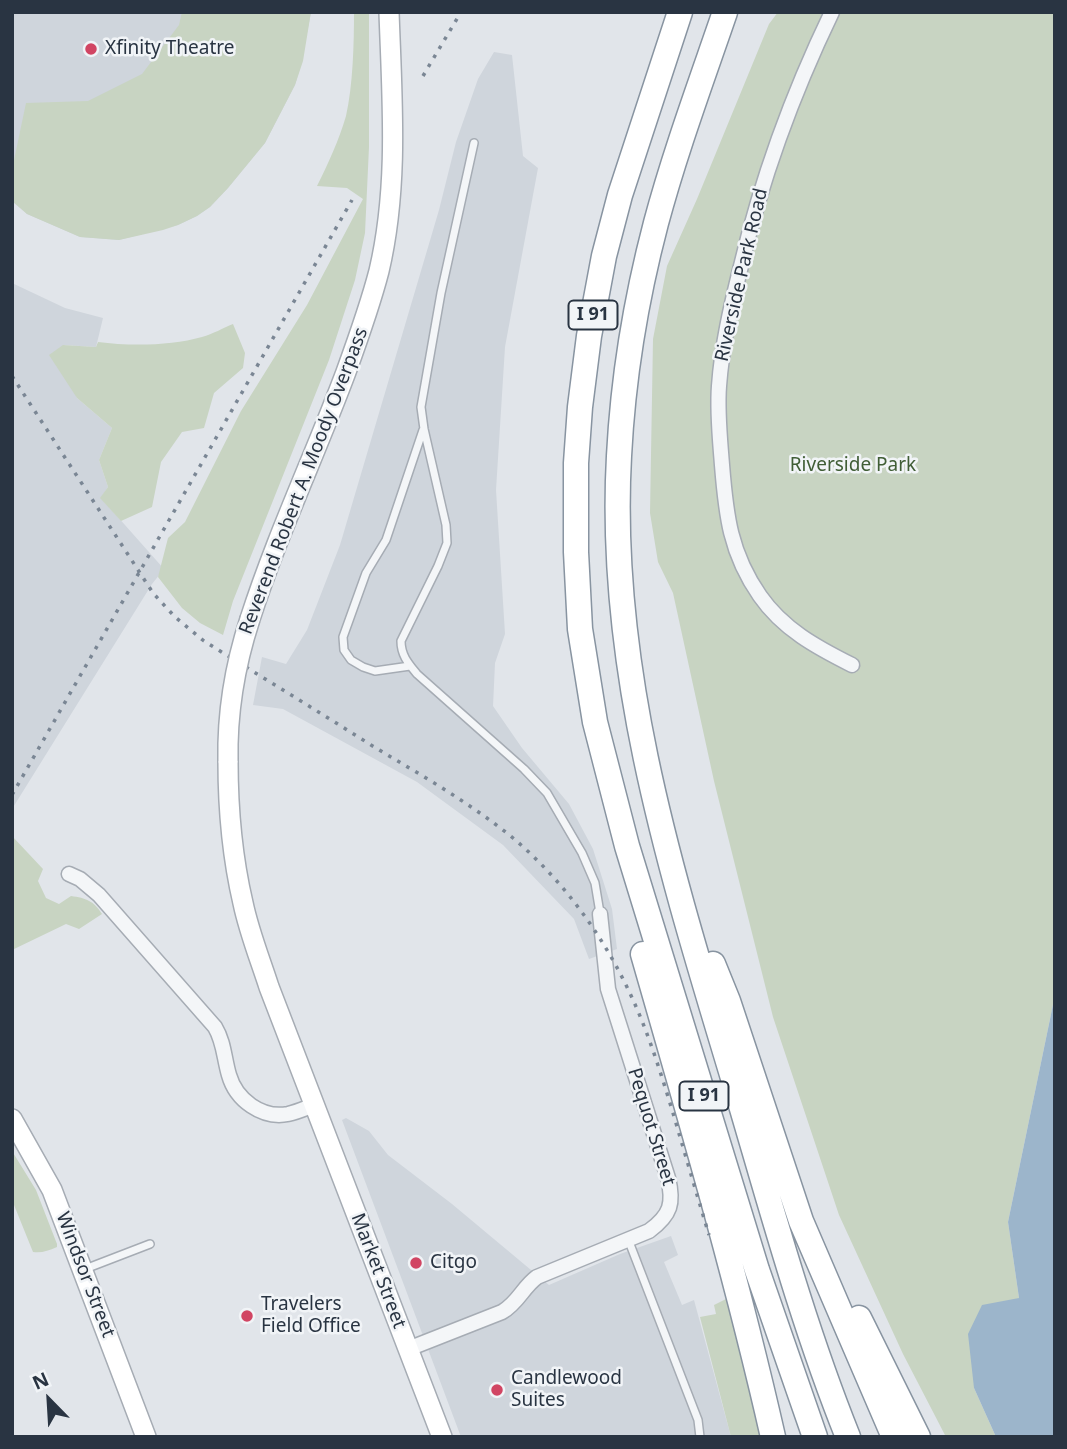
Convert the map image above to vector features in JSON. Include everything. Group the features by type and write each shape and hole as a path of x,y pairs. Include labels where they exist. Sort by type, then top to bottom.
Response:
{"highway":[{"name":"I 91","path":"680,12 614,216 589,336 580,407 575,506 583,651 602,753 627,846 753,1257 815,1437"},
{"name":"I 91","path":"725,12 670,175 647,258 630,347 619,457 618,552 628,666 648,774 681,906 801,1307 849,1437"},
{"path":"602,753 601,797 606,826 713,1197 772,1437"},
{"path":"681,906 703,942 720,980 801,1221 894,1437"},
{"path":"780,1154 918,1437"}],"main road":[{"name":"Reverend Robert A. Moody Overpass","path":"314,1105 265,975 243,903 230,828 228,761 232,698 250,619 357,341 379,271 388,222 392,170 389,12"},
{"name":"Market Street","path":"314,1105 442,1437"},
{"name":"Windsor Street","path":"12,1119 52,1190 146,1437"}],"street":[{"name":"Riverside Park Road","path":"832,12 788,111 757,204 723,345 719,409 727,514 735,550 744,569 761,597 780,620 810,643 852,665"},
{"path":"68,874 80,879 99,895 215,1027 223,1043 233,1086 244,1100 259,1110 278,1115 314,1105"},
{"name":"Pequot Street","path":"408,1349 502,1312 515,1303 530,1283 541,1275 649,1231 661,1221 670,1207 671,1196 666,1170 611,999 606,978 600,914"}],"lane":[{"path":"474,143 441,293 421,407 446,524 447,542 434,576 401,641 401,651 410,666 524,768 547,793 582,853 595,883 600,914"},
{"path":"410,666 375,671 363,667 351,660 344,650 343,637 366,573 387,540 424,429"},
{"path":"628,1240 698,1420 700,1437"},
{"path":"83,1270 150,1244"}],"shaded area":[{"name":"Xfinity Theatre","path":"12,12 311,12 295,85 265,143 228,188 197,216 178,225 119,240 80,237 27,214 12,201"},
{"path":"494,52 512,55 523,156 538,168 505,347 496,490 505,634 495,663 493,706 522,748 569,804 593,849 612,909 617,949 589,959 574,919 503,845 417,782 283,709 253,705 262,657 286,664 307,630 340,545 439,210 456,142 478,79"},
{"path":"12,283 65,308 103,318 96,347 63,345 77,398 112,428 99,460 108,487 101,498 164,569 152,584 12,809"},
{"path":"346,1118 369,1131 388,1155 549,1285 620,1254 671,1236 678,1255 664,1262 682,1305 694,1300 731,1437 461,1437 342,1120"}],"green space":[{"name":"Xfinity Theatre","path":"182,12 311,12 303,61 295,85 265,143 210,207 197,216 163,230 119,240 80,237 27,214 12,201 13,165 26,103 88,101 142,74 179,25"},
{"path":"354,12 369,12 369,147 365,233 355,280 329,360 233,601 223,635 200,623 182,608 158,577 168,538 185,522 241,411 307,305 363,199 347,188 317,186 346,116 352,78"},
{"name":"Riverside Park","path":"778,12 1055,12 1055,995 1008,1222 1019,1298 974,1388 996,1437 946,1437 903,1354 839,1215 773,1017 714,781 673,593 658,562 650,513 653,339 667,266 769,24"},
{"path":"233,324 245,353 243,368 214,393 204,428 182,432 161,462 152,507 121,521 100,498 108,487 99,460 112,428 77,398 49,355 63,345 96,347 98,342 136,345 190,340"},
{"path":"12,836 43,869 38,881 46,898 59,904 71,896 81,898 93,903 102,914 79,929 66,924 12,950"},
{"path":"12,1151 36,1190 57,1247 33,1252 12,1200"},
{"path":"730,1297 762,1437 731,1437 700,1317 716,1314 714,1305"}],"water":[{"path":"1055,995 1055,1437 996,1437 974,1388 968,1334 982,1305 1019,1298 1008,1222"}],"railway":[{"path":"423,76 461,12"},
{"path":"12,795 352,200"},
{"path":"12,376 153,593 175,617 204,641 479,812 530,853 575,903 612,959 638,1012 662,1079 709,1235"}],"place":[{"name":"Xfinity Theatre","path":"91,49"},
{"name":"Citgo","path":"416,1263"},
{"name":"Travelers Field Office","path":"247,1316"},
{"name":"Candlewood Suites","path":"497,1390"}]}
